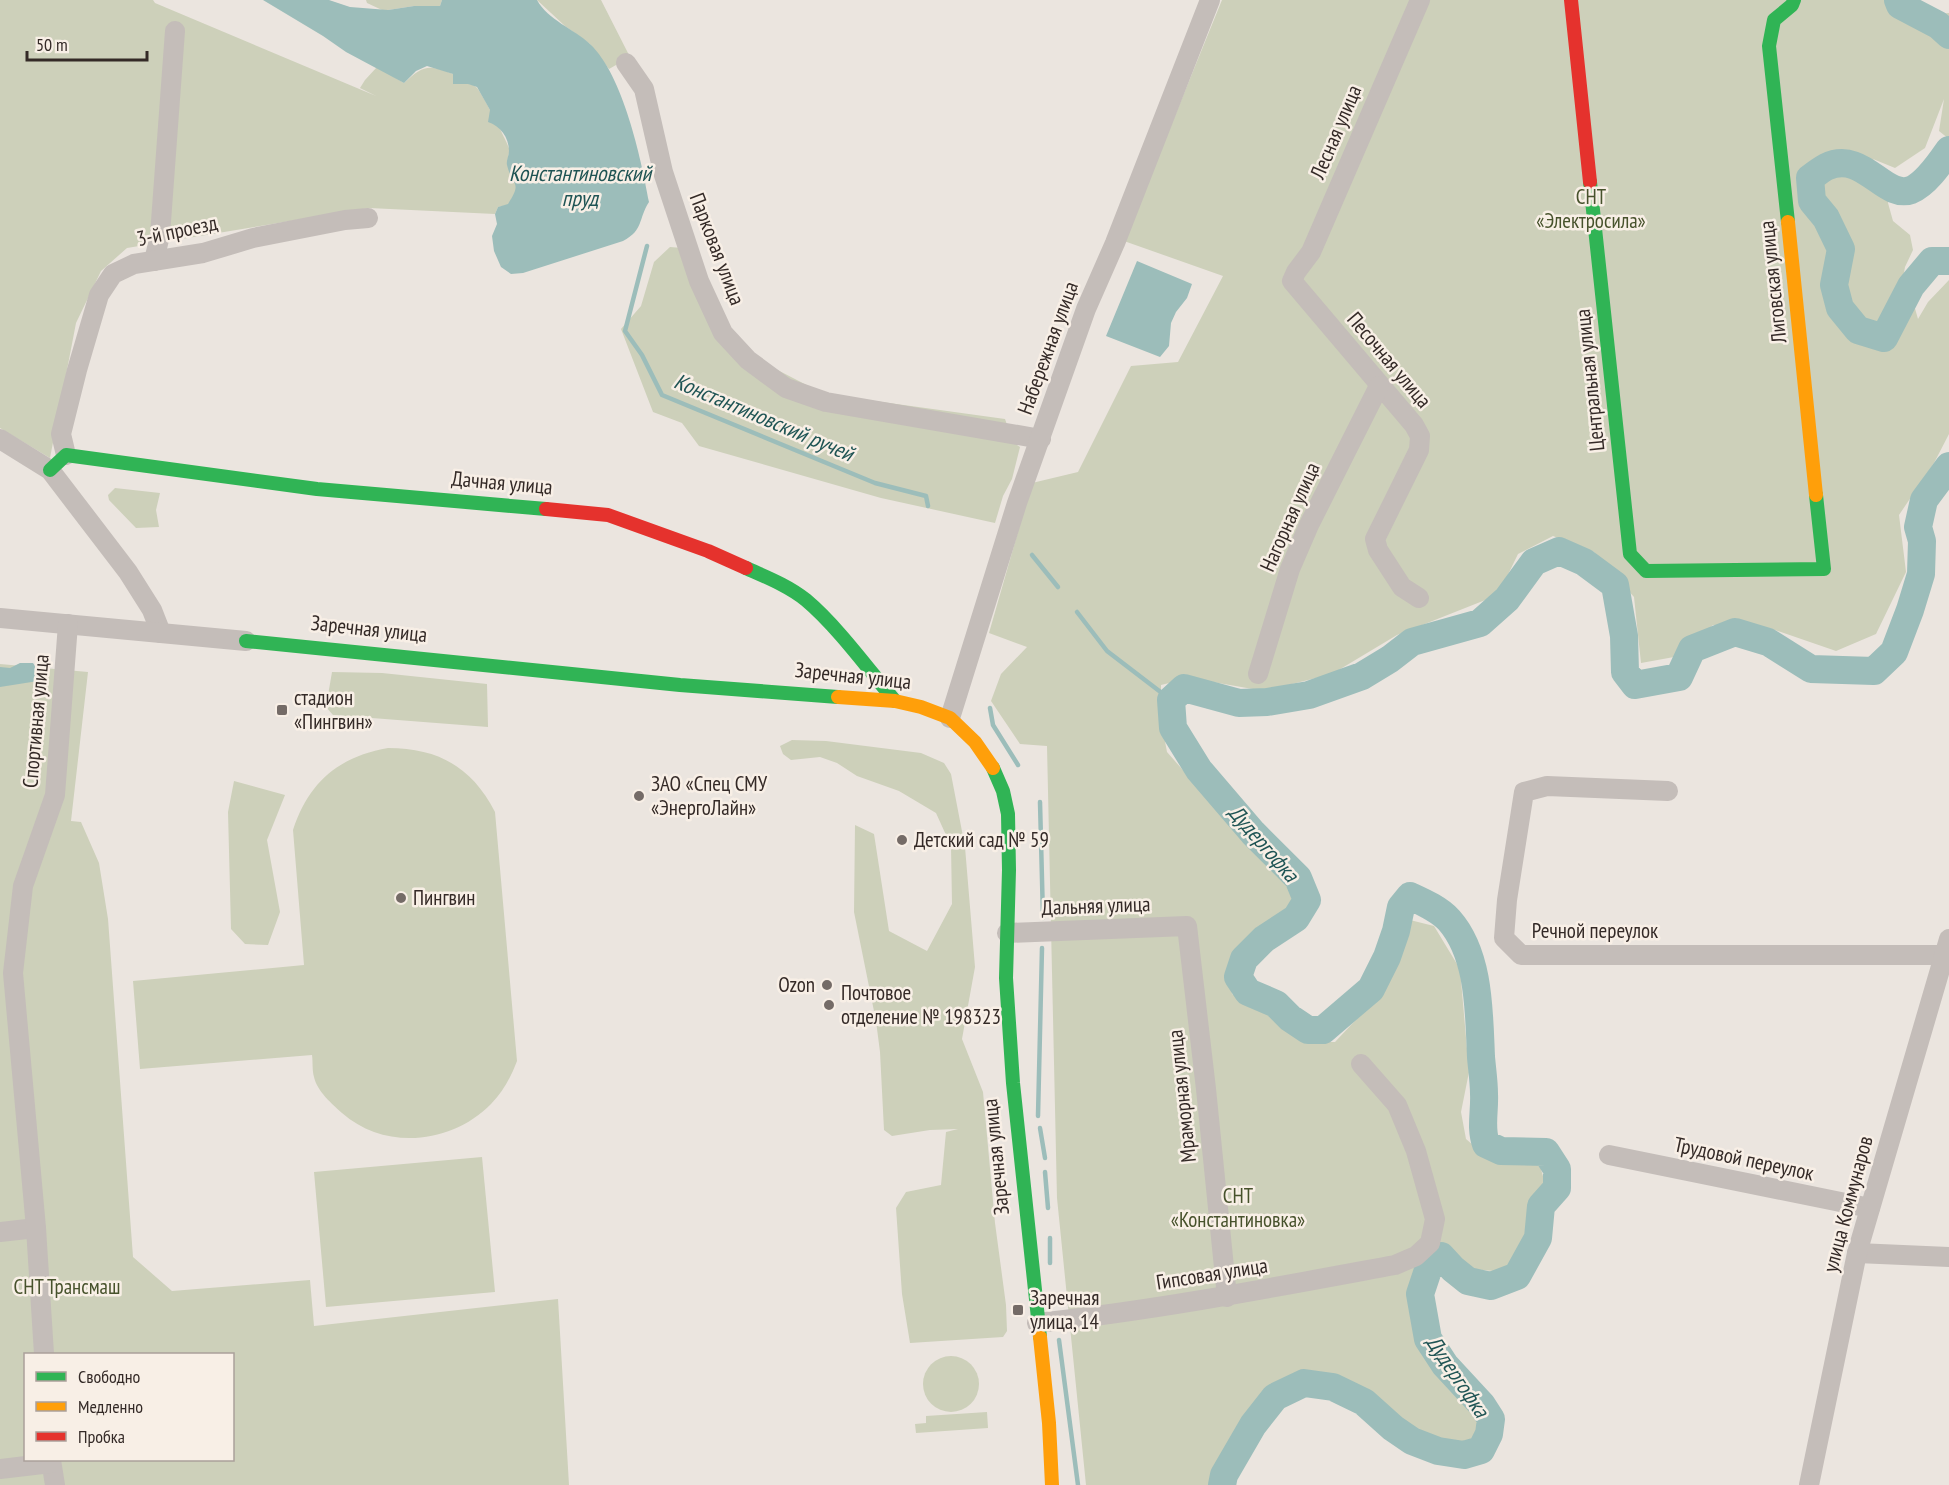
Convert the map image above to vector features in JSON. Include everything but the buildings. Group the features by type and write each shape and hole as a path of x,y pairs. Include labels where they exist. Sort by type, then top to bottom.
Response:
{"street":[{"name":"Набережная улица","path":"950,718 1000,554 1086,309 1210,0"},
{"name":"Лесная улица","path":"1292,281 1311,252 1420,0"},
{"name":"Центральная улица","path":"1571,0 1630,554 1646,572 1824,569"},
{"name":"Лиговская улица","path":"1794,0 1792,5 1774,20 1769,46 1824,569"},
{"path":"154,261 160,235 175,31"},
{"name":"Парковая улица","path":"626,63 644,89 663,172 699,280 723,333 748,360 786,388 826,402 1041,440"},
{"name":"3-й проезд","path":"66,455 61,434 99,295 113,274 134,264 203,253 265,236 345,220 368,218"},
{"name":"Песочная улица","path":"1292,281 1414,425 1420,436 1419,450 1375,538 1378,550 1401,586 1419,598"},
{"name":"Нагорная улица","path":"1258,674 1290,569 1309,525 1379,386"},
{"path":"0,439 50,470 128,572 152,610 161,633"},
{"path":"50,470 66,455"},
{"name":"Дачная улица","path":"66,455 317,489 608,515 708,551 774,580 806,600 829,623 895,701"},
{"name":"Заречная улица","path":"0,618 325,648 668,684 895,701 921,707 950,718 975,742 991,763 1003,791 1008,814 1006,978 1014,1102 1049,1423 1052,1485"},
{"name":"Спортивная улица","path":"44,1353 36,1228 14,973 23,886 55,795 68,624"},
{"name":"Речной переулок","path":"1668,791 1546,786 1524,792 1507,900 1504,938 1521,955 1948,950"},
{"name":"Дальняя улица","path":"1007,933 1187,926"},
{"name":"Мраморная улица","path":"1187,926 1227,1297"},
{"name":"улица Коммунаров","path":"1809,1485 1857,1253 1948,950"},
{"name":"Гипсовая улица","path":"1037,1323 1227,1297 1395,1265 1416,1256 1430,1244 1435,1219 1416,1151 1397,1105 1361,1064"},
{"name":"Трудовой переулок","path":"1609,1155 1870,1208"},
{"path":"0,1233 36,1228"},
{"path":"1857,1253 1949,1257"},
{"path":"0,1469 51,1461 55,1485"}],"green space":[{"path":"0,0 153,0 155,3 376,96 360,88 377,67 404,83 416,73 427,68 445,71 453,74 453,84 474,85 479,90 509,148 508,164 516,182 516,193 508,205 498,207 495,214 369,208 127,248 101,271 76,323 50,458 0,428"},
{"path":"366,0 442,0 440,6 382,10 367,3"},
{"path":"537,0 601,0 630,57 609,69 590,44 565,26"},
{"path":"1222,0 1912,0 1939,14 1949,13 1949,139 1939,131 1944,99 1925,148 1895,168 1873,159 1888,178 1888,203 1893,221 1910,235 1913,250 1905,267 1902,284 1912,298 1918,319 1928,302 1949,280 1949,434 1934,463 1899,515 1906,572 1876,634 1836,651 1769,628 1713,625 1674,657 1641,663 1634,597 1594,552 1553,536 1518,554 1498,595 1397,635 1332,674 1264,691 1190,678 1161,685 1161,720 1167,752 1239,834 1290,887 1294,905 1258,932 1230,965 1232,994 1270,1014 1305,1042 1335,1042 1383,991 1410,920 1434,926 1460,969 1469,1072 1461,1112 1466,1139 1488,1158 1516,1156 1540,1166 1545,1183 1534,1208 1529,1234 1522,1249 1504,1272 1472,1269 1447,1248 1432,1258 1416,1278 1416,1309 1428,1355 1483,1420 1482,1436 1473,1447 1452,1449 1415,1437 1372,1402 1336,1380 1299,1375 1265,1396 1234,1437 1216,1485 1086,1485 1057,1198 1047,746 1020,744 991,701 1001,674 1027,647 989,633 1032,483 1078,472 1131,366 1178,362 1223,276 1124,241"},
{"path":"670,247 695,249 724,323 762,362 824,394 1005,419 1013,442 1020,447 1012,479 1003,496 995,523 881,498 699,446 682,423 653,412 621,329 641,306 654,262"},
{"path":"115,488 160,493 156,510 159,527 136,528 109,500 108,495"},
{"name":"СНТ Трансмаш","path":"0,664 88,672 71,821 81,822 99,863 108,919 133,1257 172,1291 310,1280 314,1326 558,1299 569,1485 0,1485"},
{"path":"332,672 382,673 487,684 488,727 333,715 326,707"},
{"path":"792,740 826,741 921,753 944,763 951,774 965,847 975,967 962,1039 983,1092 995,1223 1006,1305 1007,1331 1003,1337 910,1343 902,1294 896,1208 906,1192 941,1185 946,1132 958,1129 930,1130 892,1136 884,1130 876,1021 854,912 855,825 874,834 889,931 927,951 952,904 951,846 936,813 899,791 857,776 837,763 820,757 791,760 783,754 780,746"},
{"name":"Пингвин","path":"388,748 423,752 452,763 476,783 495,812 517,1061 499,1094 475,1117 457,1128 418,1138 398,1137 378,1133 359,1125 334,1106 316,1082 312,1055 140,1069 133,981 304,965 293,830 308,798 328,774 354,758"},
{"path":"234,781 285,795 267,840 280,912 268,945 245,944 231,929 228,812"},
{"path":"482,1157 495,1292 326,1307 314,1172"},
{"path":"951,1356 962,1358 971,1364 977,1373 979,1384 977,1395 971,1404 962,1410 951,1412 940,1410 931,1404 925,1395 923,1384 925,1373 931,1364 940,1358"},
{"path":"987,1412 988,1428 916,1433 915,1424 926,1423 926,1416"}],"water":[{"name":"Константиновский пруд","path":"263,0 329,0 350,7 388,10 414,6 440,6 442,0 537,0 554,19 590,44 602,58 621,96 636,141 649,202 638,228 623,241 523,273 511,274 501,267 494,251 492,236 497,224 495,214 498,207 508,204 516,187 507,165 509,146 503,133 488,122 490,110 477,87 468,84 453,84 453,74 427,66 416,71 404,83 346,52"},
{"path":"1137,261 1192,284 1187,298 1171,323 1169,346 1160,357 1106,336"},
{"path":"20,663 33,663 37,669 38,681 0,687 0,667 10,668"}],"waterway":[{"name":"Дудергофка","path":"1898,0 1900,5 1938,25 1949,35"},
{"name":"Дудергофка","path":"1949,150 1927,178 1911,190 1901,191 1892,188 1851,164 1839,163 1826,167 1810,178 1812,201 1826,218 1841,249 1834,285 1840,308 1858,330 1884,338 1911,286 1932,261 1949,261"},
{"name":"Константиновский ручей","path":"647,246 625,331 642,355 662,395 875,483 926,496 928,506"},
{"name":"Дудергофка","path":"1222,1485 1224,1475 1253,1425 1275,1397 1304,1383 1333,1387 1364,1402 1393,1428 1412,1441 1438,1451 1464,1455 1481,1450 1489,1434 1491,1419 1482,1405 1445,1365 1428,1339 1420,1294 1428,1270 1441,1256 1468,1281 1491,1286 1517,1276 1538,1238 1541,1206 1557,1188 1557,1169 1546,1152 1501,1151 1486,1144 1483,1132 1484,1089 1478,1004 1472,967 1459,934 1449,920 1431,906 1410,896 1401,907 1387,957 1371,989 1323,1030 1308,1030 1290,1018 1276,1004 1248,992 1238,977 1244,959 1264,939 1296,918 1307,900 1298,878 1253,833 1199,770 1173,728 1171,700 1184,688 1239,703 1267,702 1309,695 1362,676 1412,642 1480,623 1507,599 1534,562 1559,551 1584,562 1615,585 1624,636 1625,672 1635,685 1679,677 1692,649 1735,632 1768,642 1811,669 1874,671 1894,652 1910,610 1921,574 1922,541 1918,527 1924,500 1949,466"},
{"name":"Константиновский ручей","path":"1032,555 1058,587"},
{"name":"Константиновский ручей","path":"1077,612 1107,651 1171,700"},
{"path":"990,708 993,725 1018,765"},
{"path":"1040,802 1043,918"},
{"path":"1038,1116 1042,948"},
{"path":"1040,1128 1045,1158"},
{"path":"1045,1172 1048,1208"},
{"path":"1050,1238 1050,1263"},
{"path":"1059,1340 1078,1485"}],"traffic: fast":[{"path":"1788,222 1769,46 1774,20 1792,5 1794,0"},
{"path":"1590,182 1630,554 1646,571 1824,569 1816,495"},
{"path":"50,470 66,455 317,489 546,509"},
{"path":"746,568 785,586 806,600 841,635 895,701"},
{"path":"246,641 680,685 838,697"},
{"path":"993,768 1003,791 1008,814 1006,978 1013,1083 1040,1337"}],"traffic: slow":[{"path":"1788,222 1816,495"},
{"path":"838,697 895,701 921,707 950,718 975,742 993,768"},
{"path":"1040,1337 1049,1423 1052,1485"}],"traffic: jam":[{"path":"1571,0 1590,182"},
{"path":"546,509 608,515 708,551 746,568"}],"place":[{"name":"стадион «Пингвин»","path":"282,710"},
{"name":"ЗАО «Спец СМУ «ЭнергоЛайн»","path":"639,796"},
{"name":"Детский сад № 59","path":"902,840"},
{"name":"Пингвин","path":"401,898"},
{"name":"Ozon","path":"827,985"},
{"name":"Почтовое отделение № 198323","path":"829,1005"},
{"name":"Заречная улица, 14","path":"1018,1310"}],"park label":[{"name":"СНТ «Электросила»","path":"1591,209"},
{"name":"СНТ «Константиновка»","path":"1238,1208"}]}
